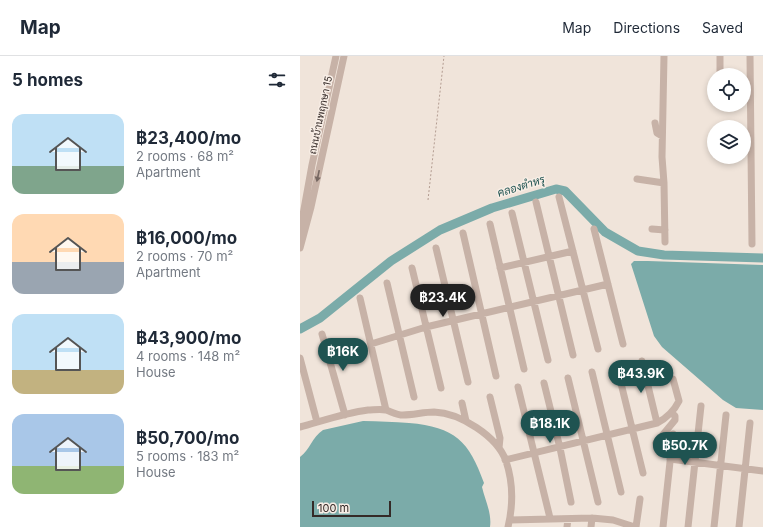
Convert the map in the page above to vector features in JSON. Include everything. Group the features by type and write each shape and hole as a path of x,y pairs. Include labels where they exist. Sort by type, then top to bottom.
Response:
{"street":[{"name":"ถนนบ้านพฤกษา 15","path":"300,248 336,71 336,56"},
{"name":"ถนนบ้านพฤกษา 15","path":"336,71 344,56"},
{"path":"664,56 662,158 665,242"},
{"path":"720,56 720,68"},
{"path":"748,68 750,56"},
{"path":"749,112 752,244"},
{"path":"655,123 656,133 662,136"},
{"path":"637,179 664,183"},
{"path":"559,197 598,350"},
{"path":"536,202 573,355"},
{"name":"ถนนบ้านพฤกษา 15","path":"300,231 308,206"},
{"path":"512,213 548,360"},
{"path":"490,224 524,369"},
{"path":"594,229 623,344"},
{"path":"652,229 665,230"},
{"path":"463,233 496,376"},
{"path":"436,248 468,382"},
{"path":"500,268 573,251"},
{"path":"412,268 441,388"},
{"path":"387,283 414,397"},
{"path":"370,344 426,327 608,284"},
{"path":"360,298 386,410"},
{"path":"322,334 345,415"},
{"path":"300,358 317,422"},
{"path":"642,361 657,423"},
{"path":"617,366 643,473"},
{"path":"592,372 609,436 621,492"},
{"path":"568,378 598,502"},
{"path":"506,460 609,436 657,423 672,413 679,401 673,379"},
{"path":"544,383 560,448 571,502"},
{"path":"518,387 550,518"},
{"path":"490,397 500,438 499,448"},
{"path":"462,403 466,421"},
{"path":"688,527 701,406"},
{"path":"300,427 367,410 386,410 401,415 434,412 447,414 466,421 499,448 506,460 511,492 509,523 550,518 592,518 636,527 640,499"},
{"path":"656,443 675,420 675,416 672,413"},
{"path":"714,527 726,415"},
{"path":"739,527 750,423"},
{"path":"663,527 673,434"},
{"path":"670,459 763,471"},
{"path":"591,527 592,518"},
{"path":"534,527 537,519"},
{"path":"567,527 568,519"}],"path":[{"path":"428,200 444,56"}],"water":[{"path":"634,261 763,265 763,410 736,408 723,400 662,347 654,336 631,264"},
{"path":"363,421 425,425 438,428 458,439 472,456 484,483 482,487 489,512 490,527 300,527 300,457 316,436 323,430"}],"waterway":[{"name":"คลองตำหรุ","path":"300,329 320,318 391,261 440,230 492,208 556,189 565,191 605,232 638,251 664,255 763,258"}]}
